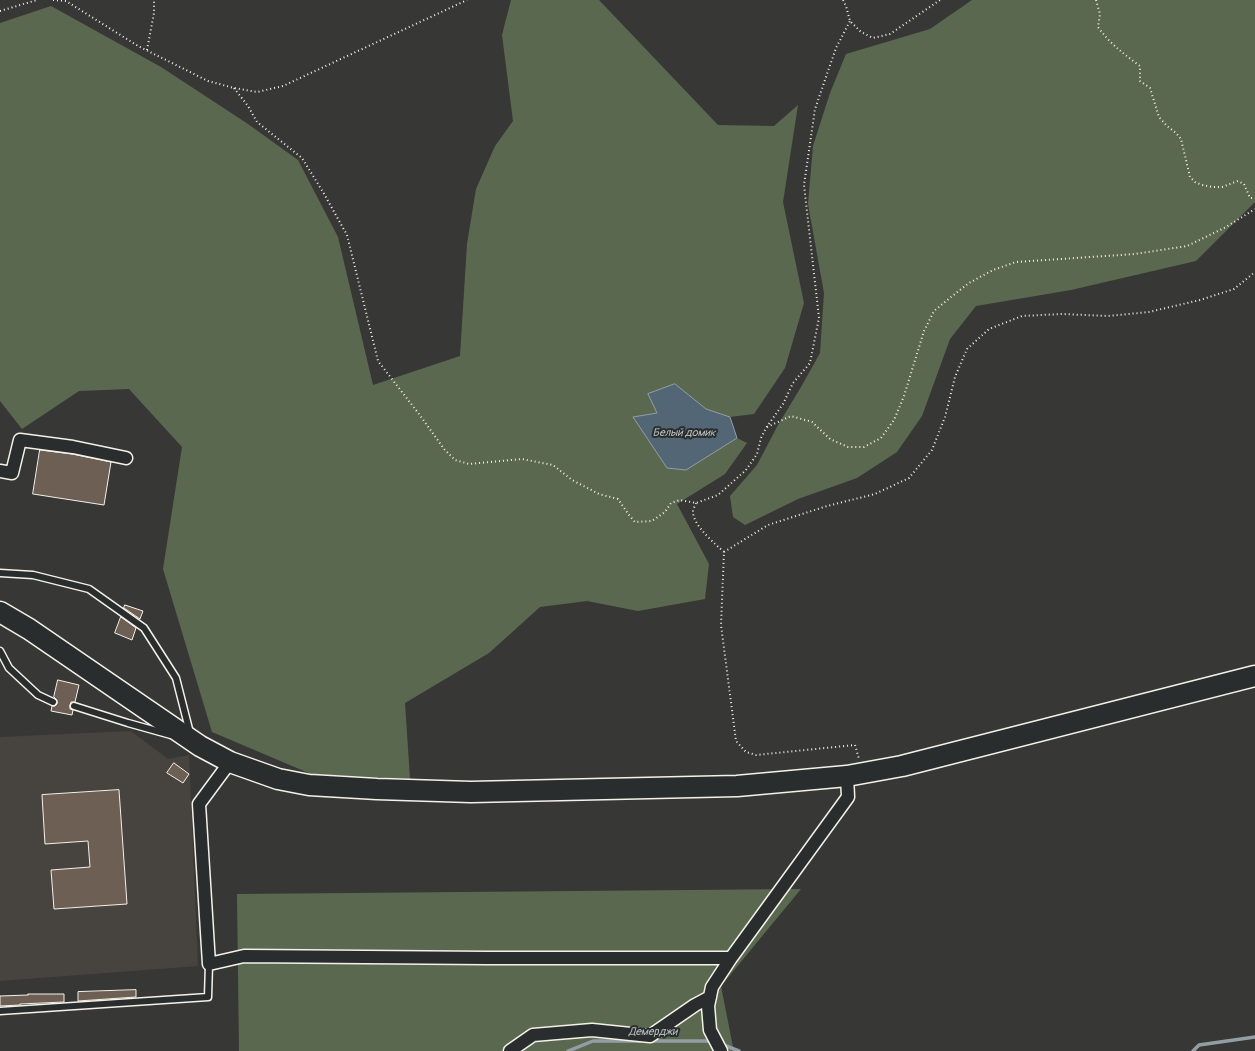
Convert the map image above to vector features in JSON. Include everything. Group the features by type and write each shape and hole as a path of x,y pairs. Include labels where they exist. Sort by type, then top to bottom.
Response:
{"highway":[{"path":"0,612 29,629 192,741 230,762 278,779 310,785 377,789 471,792 737,786 855,774 902,766 1255,676"}],"street":[{"path":"0,471 12,473 20,440 73,447 126,458"},
{"path":"230,762 199,804 209,964 244,956 731,958"},
{"path":"721,1051 710,1030 708,1006 712,987 731,958 848,797 855,774"},
{"path":"510,1051 533,1035 592,1030 650,1036 696,1004 710,997"}],"lane":[{"path":"0,573 33,575 89,588 144,628 176,678 192,741 74,706"},
{"path":"0,651 9,668 38,695 53,702"},
{"path":"0,1011 208,997 209,964"}],"path":[{"path":"0,11 37,0"},
{"path":"53,0 66,1 147,50 208,81 257,92 283,86 467,0"},
{"path":"147,50 154,13 154,0"},
{"path":"843,0 850,21 861,32 873,38 890,34 940,0"},
{"path":"1096,0 1100,14 1098,27 1107,39 1140,66 1140,81 1150,88 1159,117 1181,139 1190,177 1195,182 1212,187 1222,187 1238,181 1244,184 1250,198 1255,198"},
{"path":"234,88 248,106 257,122 302,158 323,192 347,235 378,361 444,449 455,460 469,464 522,459 553,465 572,480 599,494 618,499 636,522 652,521 665,512 671,503 680,500 696,503 718,495 746,470 757,454 766,428 783,404 793,383 810,363 819,318 804,185 815,109 836,48 850,21"},
{"path":"766,428 791,416 812,422 830,440 848,448 864,447 881,438 894,420 904,396 924,331 934,312 969,283 993,270 1016,262 1134,254 1187,246 1226,227 1255,208"},
{"path":"724,552 768,525 826,506 875,494 909,478 932,450 945,417 955,377 967,350 989,329 1022,316 1062,314 1108,316 1149,312 1200,300 1234,289 1255,272"},
{"path":"696,503 692,511 695,520 724,552 721,625 736,741 746,752 756,756 855,745 855,774"}],"shaded area":[{"path":"131,731 168,759 189,755 198,966 0,981 0,737"}],"green space":[{"path":"511,0 599,0 718,125 774,126 798,105 783,202 804,303 785,368 754,414 730,417 706,409 674,384 685,470 737,438 747,443 725,474 677,504 709,564 705,599 638,611 587,601 540,607 489,653 405,703 410,779 311,774 212,732 163,569 182,447 129,389 79,391 22,429 0,401 0,23 51,6 161,67 248,124 298,160 338,237 373,385 460,356 467,244 476,189 495,146 513,121 502,35"},
{"path":"972,0 1255,0 1255,202 1196,261 1071,290 976,306 950,339 922,416 897,452 857,478 798,499 745,525 733,517 730,496 757,465 778,425 820,353 824,293 808,204 813,146 830,93 846,54 930,29"},
{"path":"801,889 721,986 733,1047 738,1051 239,1051 237,894"}],"water":[{"name":"Белый домик","path":"675,384 706,409 730,417 737,438 686,470 667,468 633,417 657,413 648,394"}],"building":[{"path":"40,450 72,454 111,462 104,505 33,494"},
{"path":"125,605 143,611 140,619 124,608"},
{"path":"121,617 136,628 132,640 115,633"},
{"path":"58,680 79,685 75,702 71,702 70,705 70,709 73,710 72,715 51,711 52,706 57,704 57,700 54,697"},
{"path":"174,763 189,774 183,783 167,773"},
{"path":"119,790 127,904 54,909 51,870 90,867 88,841 45,844 42,795"},
{"path":"136,990 136,997 78,1001 78,992"},
{"path":"64,994 64,1002 0,1006 0,996"}],"waterway":[{"name":"Демерджи","path":"1193,1051 1199,1045 1255,1037"},
{"name":"Демерджи","path":"568,1051 593,1041 641,1041"},
{"name":"Демерджи","path":"649,1041 713,1042"},
{"name":"Демерджи","path":"721,1044 739,1051"}]}
